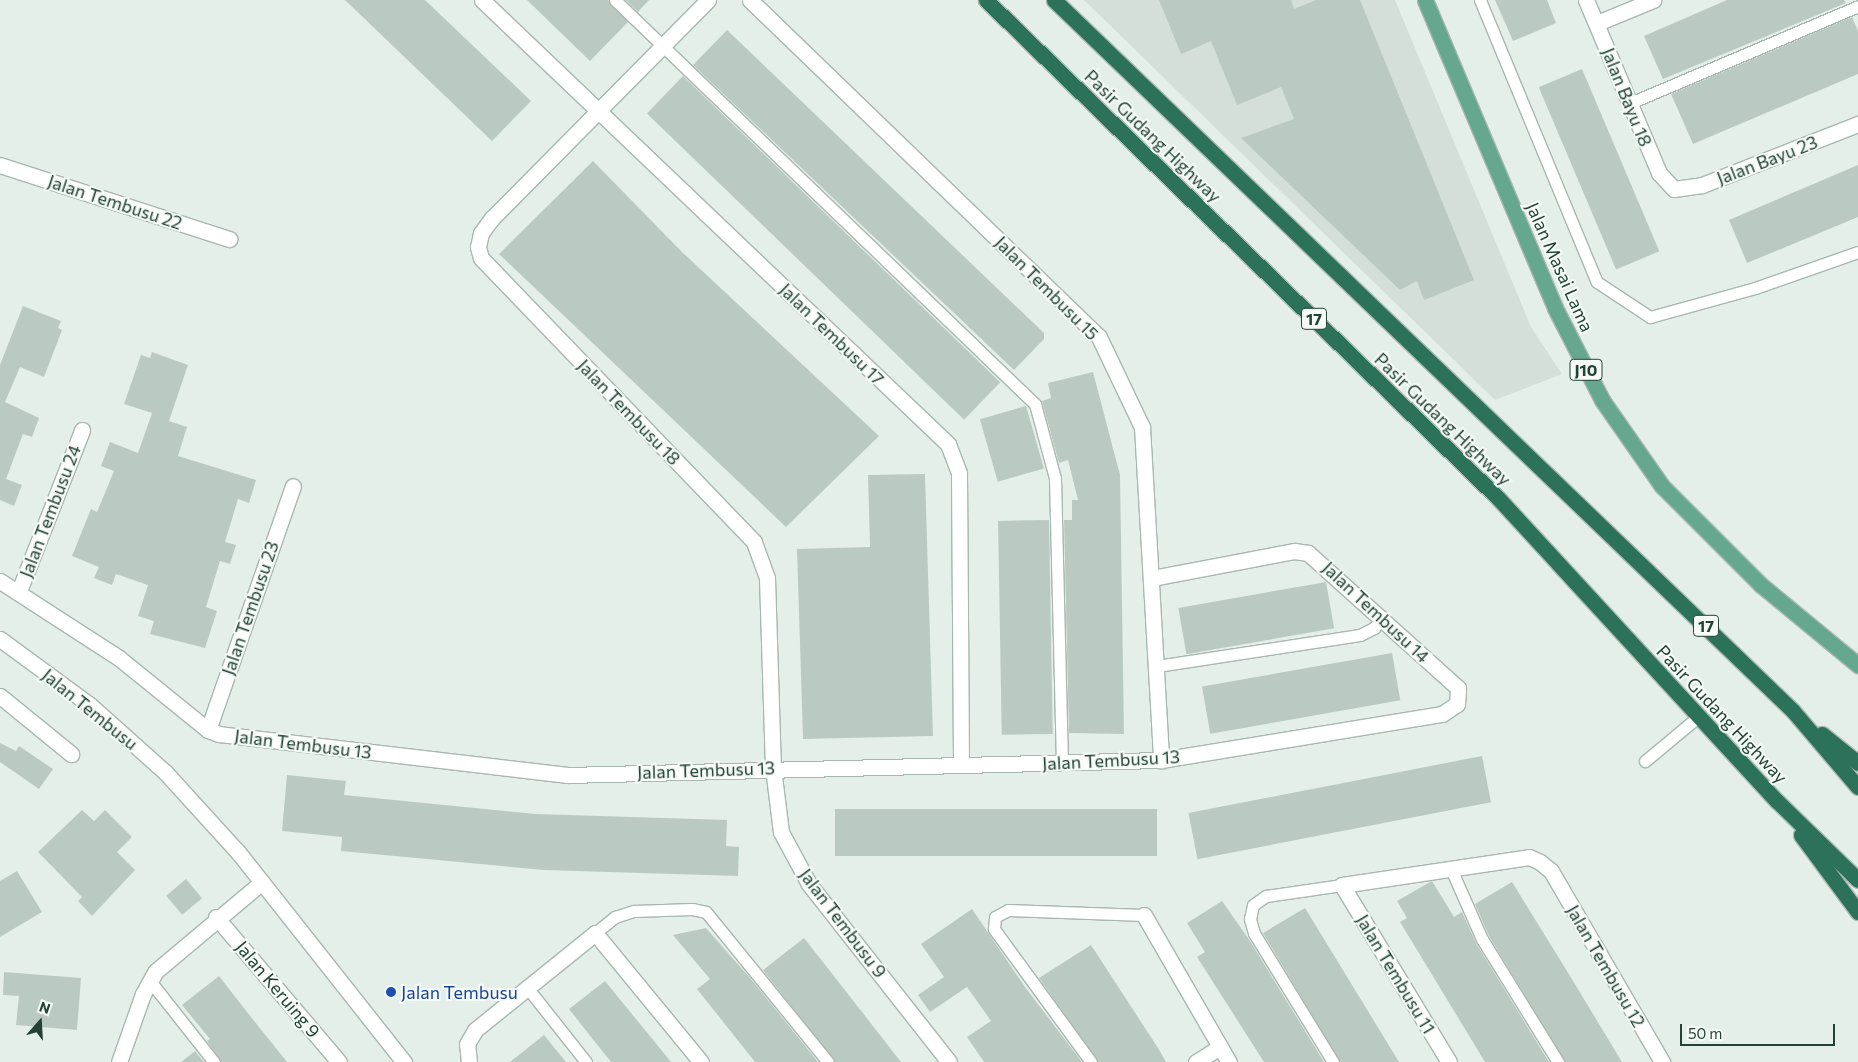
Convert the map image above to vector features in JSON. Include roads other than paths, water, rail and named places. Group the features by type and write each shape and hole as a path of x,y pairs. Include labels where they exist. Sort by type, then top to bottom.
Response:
{"highway":[{"name":"Pasir Gudang Highway","path":"986,0 1498,498 1778,802 1858,880"},
{"name":"Pasir Gudang Highway","path":"1054,0 1793,711 1858,787"},
{"path":"1793,711 1858,762"},
{"path":"1778,802 1858,912"}],"main road":[{"name":"Jalan Masai Lama","path":"1425,0 1555,308 1602,400 1662,486 1761,585 1858,665"}],"street":[{"name":"Jalan Tembusu 17","path":"482,0 948,444 958,473 961,766"},
{"name":"Jalan Tembusu 18","path":"708,0 600,113 492,218 481,233 479,253 754,542 767,578 773,768"},
{"name":"Jalan Tembusu 15","path":"750,0 1099,337 1142,427 1153,578 1161,760"},
{"name":"Jalan Bayu 18","path":"1586,0 1659,173 1674,189"},
{"path":"1597,23 1653,0"},
{"name":"Jalan Bayu 23","path":"1674,189 1702,185 1858,124"},
{"name":"Jalan Tembusu 22","path":"0,165 229,239"},
{"name":"Jalan Tembusu 24","path":"19,591 82,430"},
{"name":"Jalan Tembusu 23","path":"208,730 293,486"},
{"name":"Jalan Tembusu 14","path":"1153,578 1294,551 1308,553 1382,617 1458,688 1457,704"},
{"path":"0,582 19,591 119,658 208,730"},
{"name":"Jalan Tembusu","path":"0,639 90,705 166,773 262,882 404,1062"},
{"path":"0,696 71,754"},
{"name":"Jalan Tembusu 13","path":"208,730 567,775 773,768 961,766 1161,760 1442,714 1457,704"},
{"name":"Jalan Tembusu 9","path":"773,768 781,832 809,884 949,1062"},
{"name":"Jalan Tembusu 12","path":"1451,869 1529,857 1551,871 1662,1062"},
{"path":"1342,885 1451,869"},
{"path":"120,1055 150,981 156,971 216,917 262,882"},
{"name":"Jalan Tembusu 11","path":"1342,885 1449,1062"},
{"path":"1144,915 1229,1062"},
{"name":"Jalan Keruing 9","path":"216,917 339,1062"},
{"path":"469,1062 467,1044 475,1030 526,986 595,933 701,1062"},
{"path":"1196,1062 1220,1047"}],"lane":[{"path":"615,0 1036,404 1055,478 1062,763"},
{"path":"1480,0 1597,282 1650,317 1755,288 1858,252"},
{"path":"1630,104 1858,6"},
{"path":"1157,666 1360,635 1374,628 1382,617"},
{"path":"1645,761 1699,716"},
{"path":"1451,869 1482,939 1558,1062"},
{"path":"1333,1062 1254,932 1250,919 1253,905 1266,896 1342,885"},
{"path":"595,933 615,917 634,911 692,909 706,912 828,1062"},
{"path":"1091,1062 994,929 995,917 1008,910 1144,915"},
{"path":"150,981 214,1062"},
{"path":"526,986 586,1062"}],"place":[{"name":"Jalan Tembusu","path":"391,992"}]}
